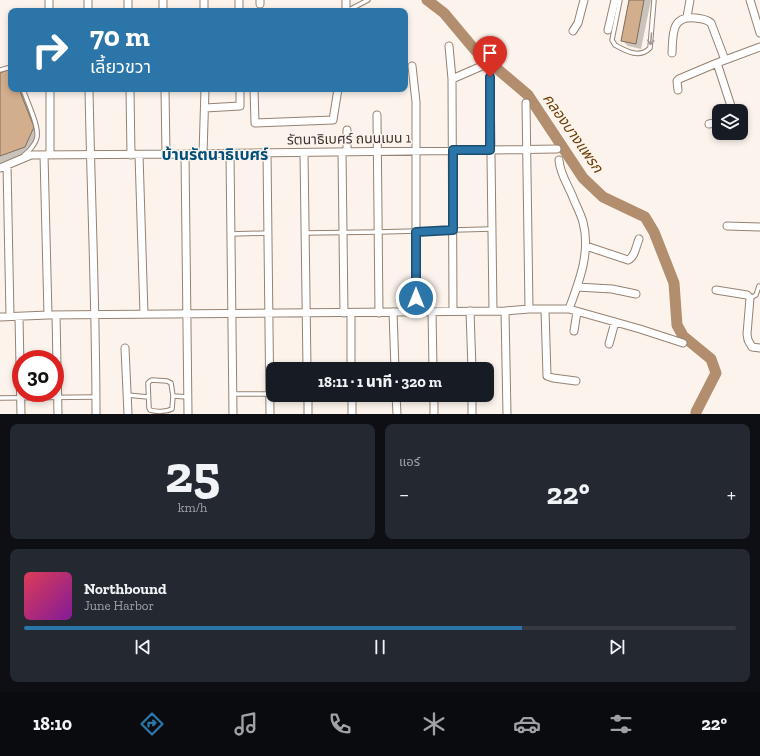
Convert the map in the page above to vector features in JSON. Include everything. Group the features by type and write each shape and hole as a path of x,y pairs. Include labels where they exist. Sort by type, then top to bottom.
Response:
{"street":[{"path":"573,31 578,23 584,0"},
{"path":"608,30 615,0"},
{"path":"687,17 690,0"},
{"path":"750,0 760,33"},
{"path":"672,52 673,31 677,23 687,17 708,20 711,23 725,60"},
{"path":"450,46 453,150 453,311"},
{"path":"678,90 677,81 679,79 760,47"},
{"path":"717,63 730,104"},
{"path":"412,66 416,102 416,312"},
{"path":"452,79 482,66"},
{"path":"490,77 493,311"},
{"path":"48,315 47,155 50,92"},
{"path":"89,92 96,315 96,414"},
{"path":"130,92 144,314"},
{"path":"165,92 166,154"},
{"path":"203,154 206,108 205,92"},
{"path":"206,108 239,106 240,92"},
{"path":"254,92 255,123 333,120 338,92"},
{"path":"526,103 528,309"},
{"path":"377,115 379,151 379,313"},
{"path":"347,130 344,152 343,232 350,362"},
{"name":"รัตนาธิเบศร์ ถนนเมน 1","path":"2,166 31,155 230,154 557,148"},
{"path":"267,153 271,362"},
{"path":"304,153 307,362"},
{"path":"185,154 188,414"},
{"path":"230,154 233,414"},
{"path":"559,160 561,174 573,196 583,222 586,246 578,287 569,309"},
{"path":"2,166 10,316"},
{"path":"727,226 760,227"},
{"path":"586,246 628,260 631,259 639,239"},
{"path":"578,287 612,289 636,294"},
{"path":"716,290 747,295 750,298 748,340 752,347 760,348"},
{"path":"0,317 48,315 379,313 569,309 683,344"},
{"path":"545,310 547,376 576,381"},
{"path":"470,311 472,362"},
{"path":"506,311 507,414"},
{"path":"393,312 395,362"},
{"path":"432,312 433,362"},
{"path":"574,331 577,312"},
{"path":"56,315 56,350"},
{"path":"20,317 20,350"},
{"path":"609,344 615,322"},
{"path":"125,348 128,414"},
{"path":"21,402 21,414"},
{"path":"57,402 58,414"},
{"path":"270,414 271,402"},
{"path":"308,402 308,414"},
{"path":"352,402 352,414"},
{"path":"396,402 397,414"},
{"path":"434,402 434,414"},
{"path":"472,402 472,414"}],"lane":[{"path":"352,8 368,0"},
{"path":"620,0 612,40 615,45 628,52 639,54 646,52 650,48 654,0"},
{"path":"2,166 21,158 28,152 37,139 37,129 24,92"},
{"path":"305,233 416,232 491,229"},
{"path":"231,234 268,233"},
{"path":"750,298 756,295 759,286"},
{"path":"152,380 170,382 173,396 172,409 169,411 153,411 149,408 148,383 152,380"},
{"path":"233,394 266,394"},
{"path":"127,395 148,397"},
{"path":"173,396 188,397"},
{"path":"0,398 12,398"},
{"path":"64,398 96,398"}],"building":[{"path":"629,0 644,0 636,44 621,41"},
{"path":"8,70 8,92 20,92 34,127 25,147 0,156 0,73"}],"waterway":[{"name":"คลองบางแพรก","path":"427,0 444,13 475,50 528,95 583,178 603,197 645,217 654,232 674,283 677,325 683,336 711,359 716,373 696,414"}],"district":[{"name":"บ้านรัตนาธิเบศร์","path":"215,154"}],"route":[{"path":"416,298 416,232 453,230 453,150 490,150 490,77"}]}
